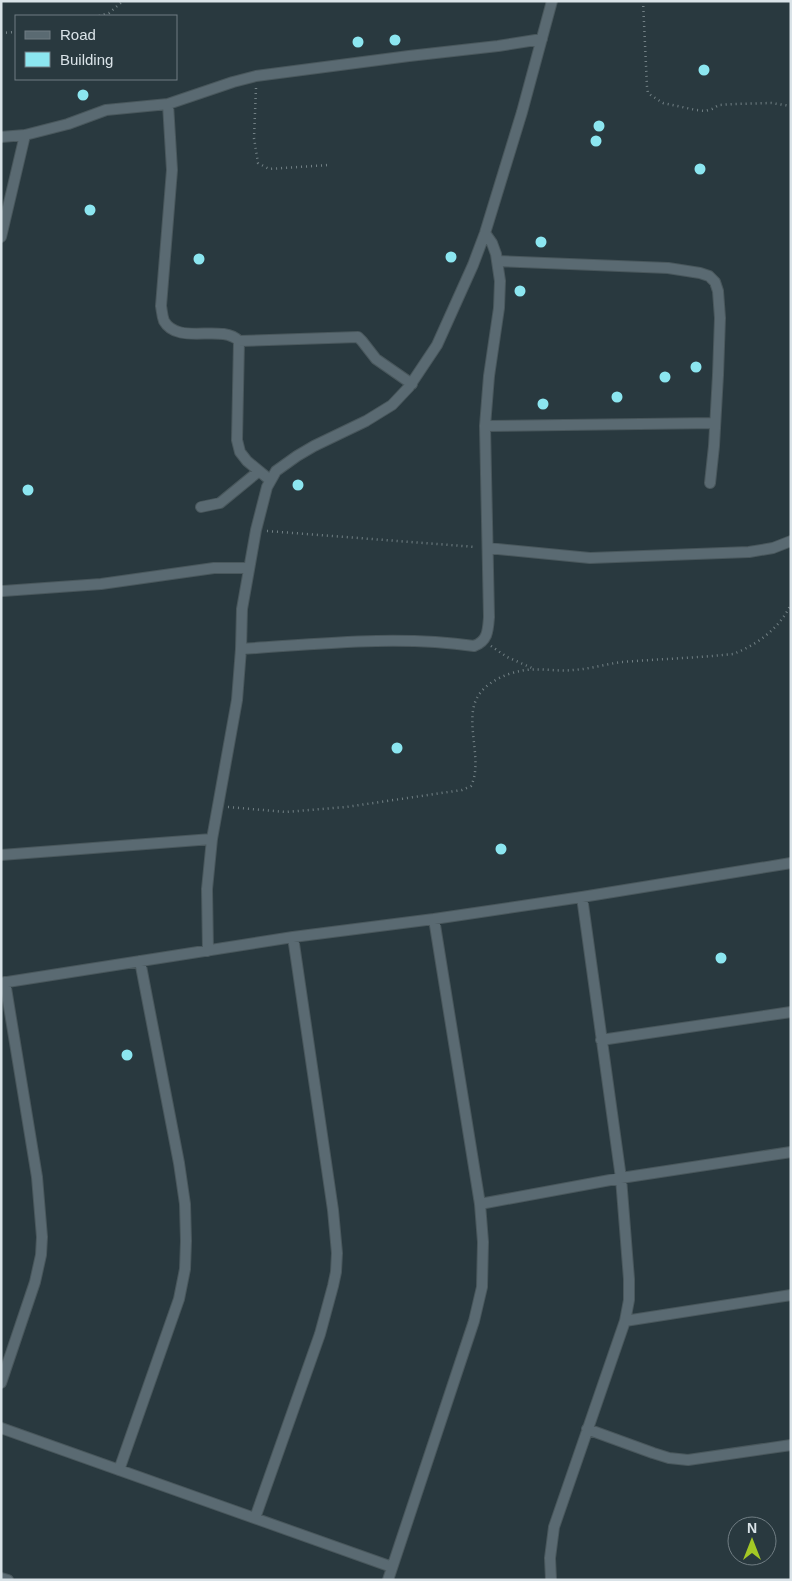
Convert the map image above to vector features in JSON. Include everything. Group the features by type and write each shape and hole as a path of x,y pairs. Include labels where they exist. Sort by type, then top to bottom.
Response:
{"street":[{"path":"208,951 208,888 212,839 237,700 242,609 256,530 267,487 276,471 306,451 366,421 392,404 412,384 437,345 486,233 552,1"},
{"path":"1,137 25,136 68,124 106,110 168,104 256,76 542,39"},
{"path":"168,104 172,170 161,306 163,319 168,327 179,332 195,334 228,334 233,335 240,341 358,337 376,359 412,384"},
{"path":"1,237 25,136"},
{"path":"241,650 367,641 416,640 474,646 484,640 488,632 489,616 485,426 500,280 498,261 492,243 486,233"},
{"path":"498,261 690,270 709,276 715,282 718,291 720,318 710,483"},
{"path":"240,341 237,440 240,452 247,461 270,480"},
{"path":"485,426 715,423"},
{"path":"201,507 220,503 259,471"},
{"path":"488,548 590,558 749,552 773,548 791,541"},
{"path":"3,592 101,584 214,568 249,568"},
{"path":"1,855 212,839"},
{"path":"1,1383 35,1282 41,1255 42,1237 37,1177 3,983 292,937 434,919 582,897 791,863"},
{"path":"551,1580 550,1558 554,1527 625,1321 629,1279 621,1178 582,897"},
{"path":"388,1580 476,1312 482,1288 480,1204 434,919"},
{"path":"255,1518 320,1334 336,1272 337,1253 333,1210 292,937"},
{"path":"119,1470 176,1307 185,1269 185,1204 140,961"},
{"path":"601,1040 791,1012"},
{"path":"480,1204 621,1178 791,1152"},
{"path":"625,1321 791,1295"},
{"path":"1,1428 392,1567"},
{"path":"586,1430 653,1454 688,1460 791,1445"},
{"path":"1,1578 8,1580"}],"path":[{"path":"102,15 109,13 123,1"},
{"path":"643,1 647,87 648,93 652,96 663,103 705,111 727,104 771,103 791,106"},
{"path":"1,33 15,32"},
{"path":"256,76 254,138 258,163 269,169 328,165"},
{"path":"256,530 488,548"},
{"path":"217,806 286,812 346,807 468,788 471,786 475,775 473,717 477,698 484,689 496,680 511,673 535,669 572,670 621,662 733,654 770,633 787,613 791,604"},
{"path":"484,640 507,657 535,669"}],"building":[{"path":"393,35 397,35 400,40 399,44 393,45 390,42 390,38"},
{"path":"356,37 360,37 363,42 362,46 356,47 353,44 353,40"},
{"path":"702,65 706,65 709,70 708,74 702,75 699,72 699,68"},
{"path":"81,90 85,90 88,95 87,99 81,100 78,97 78,93"},
{"path":"597,121 601,121 604,126 603,130 597,131 594,128 594,124"},
{"path":"594,136 598,136 601,141 600,145 594,146 591,143 591,139"},
{"path":"698,164 702,164 705,169 704,173 698,174 695,171 695,167"},
{"path":"88,205 92,205 95,210 94,214 88,215 85,212 85,208"},
{"path":"539,237 543,237 546,242 545,246 539,247 536,244 536,240"},
{"path":"449,252 453,252 456,257 455,261 449,262 446,259 446,255"},
{"path":"197,254 201,254 204,259 203,263 197,264 194,261 194,257"},
{"path":"518,286 522,286 525,291 524,295 518,296 515,293 515,289"},
{"path":"694,362 698,362 701,367 700,371 694,372 691,369 691,365"},
{"path":"663,372 667,372 670,377 669,381 663,382 660,379 660,375"},
{"path":"615,392 619,392 622,397 621,401 615,402 612,399 612,395"},
{"path":"541,399 545,399 548,404 547,408 541,409 538,406 538,402"},
{"path":"296,480 300,480 303,485 302,489 296,490 293,487 293,483"},
{"path":"26,485 30,485 33,490 32,494 26,495 23,492 23,488"},
{"path":"395,743 399,743 402,748 401,752 395,753 392,750 392,746"},
{"path":"499,844 503,844 506,849 505,853 499,854 496,851 496,847"},
{"path":"719,953 723,953 726,958 725,962 719,963 716,960 716,956"},
{"path":"125,1050 129,1050 132,1055 131,1059 125,1060 122,1057 122,1053"}]}
